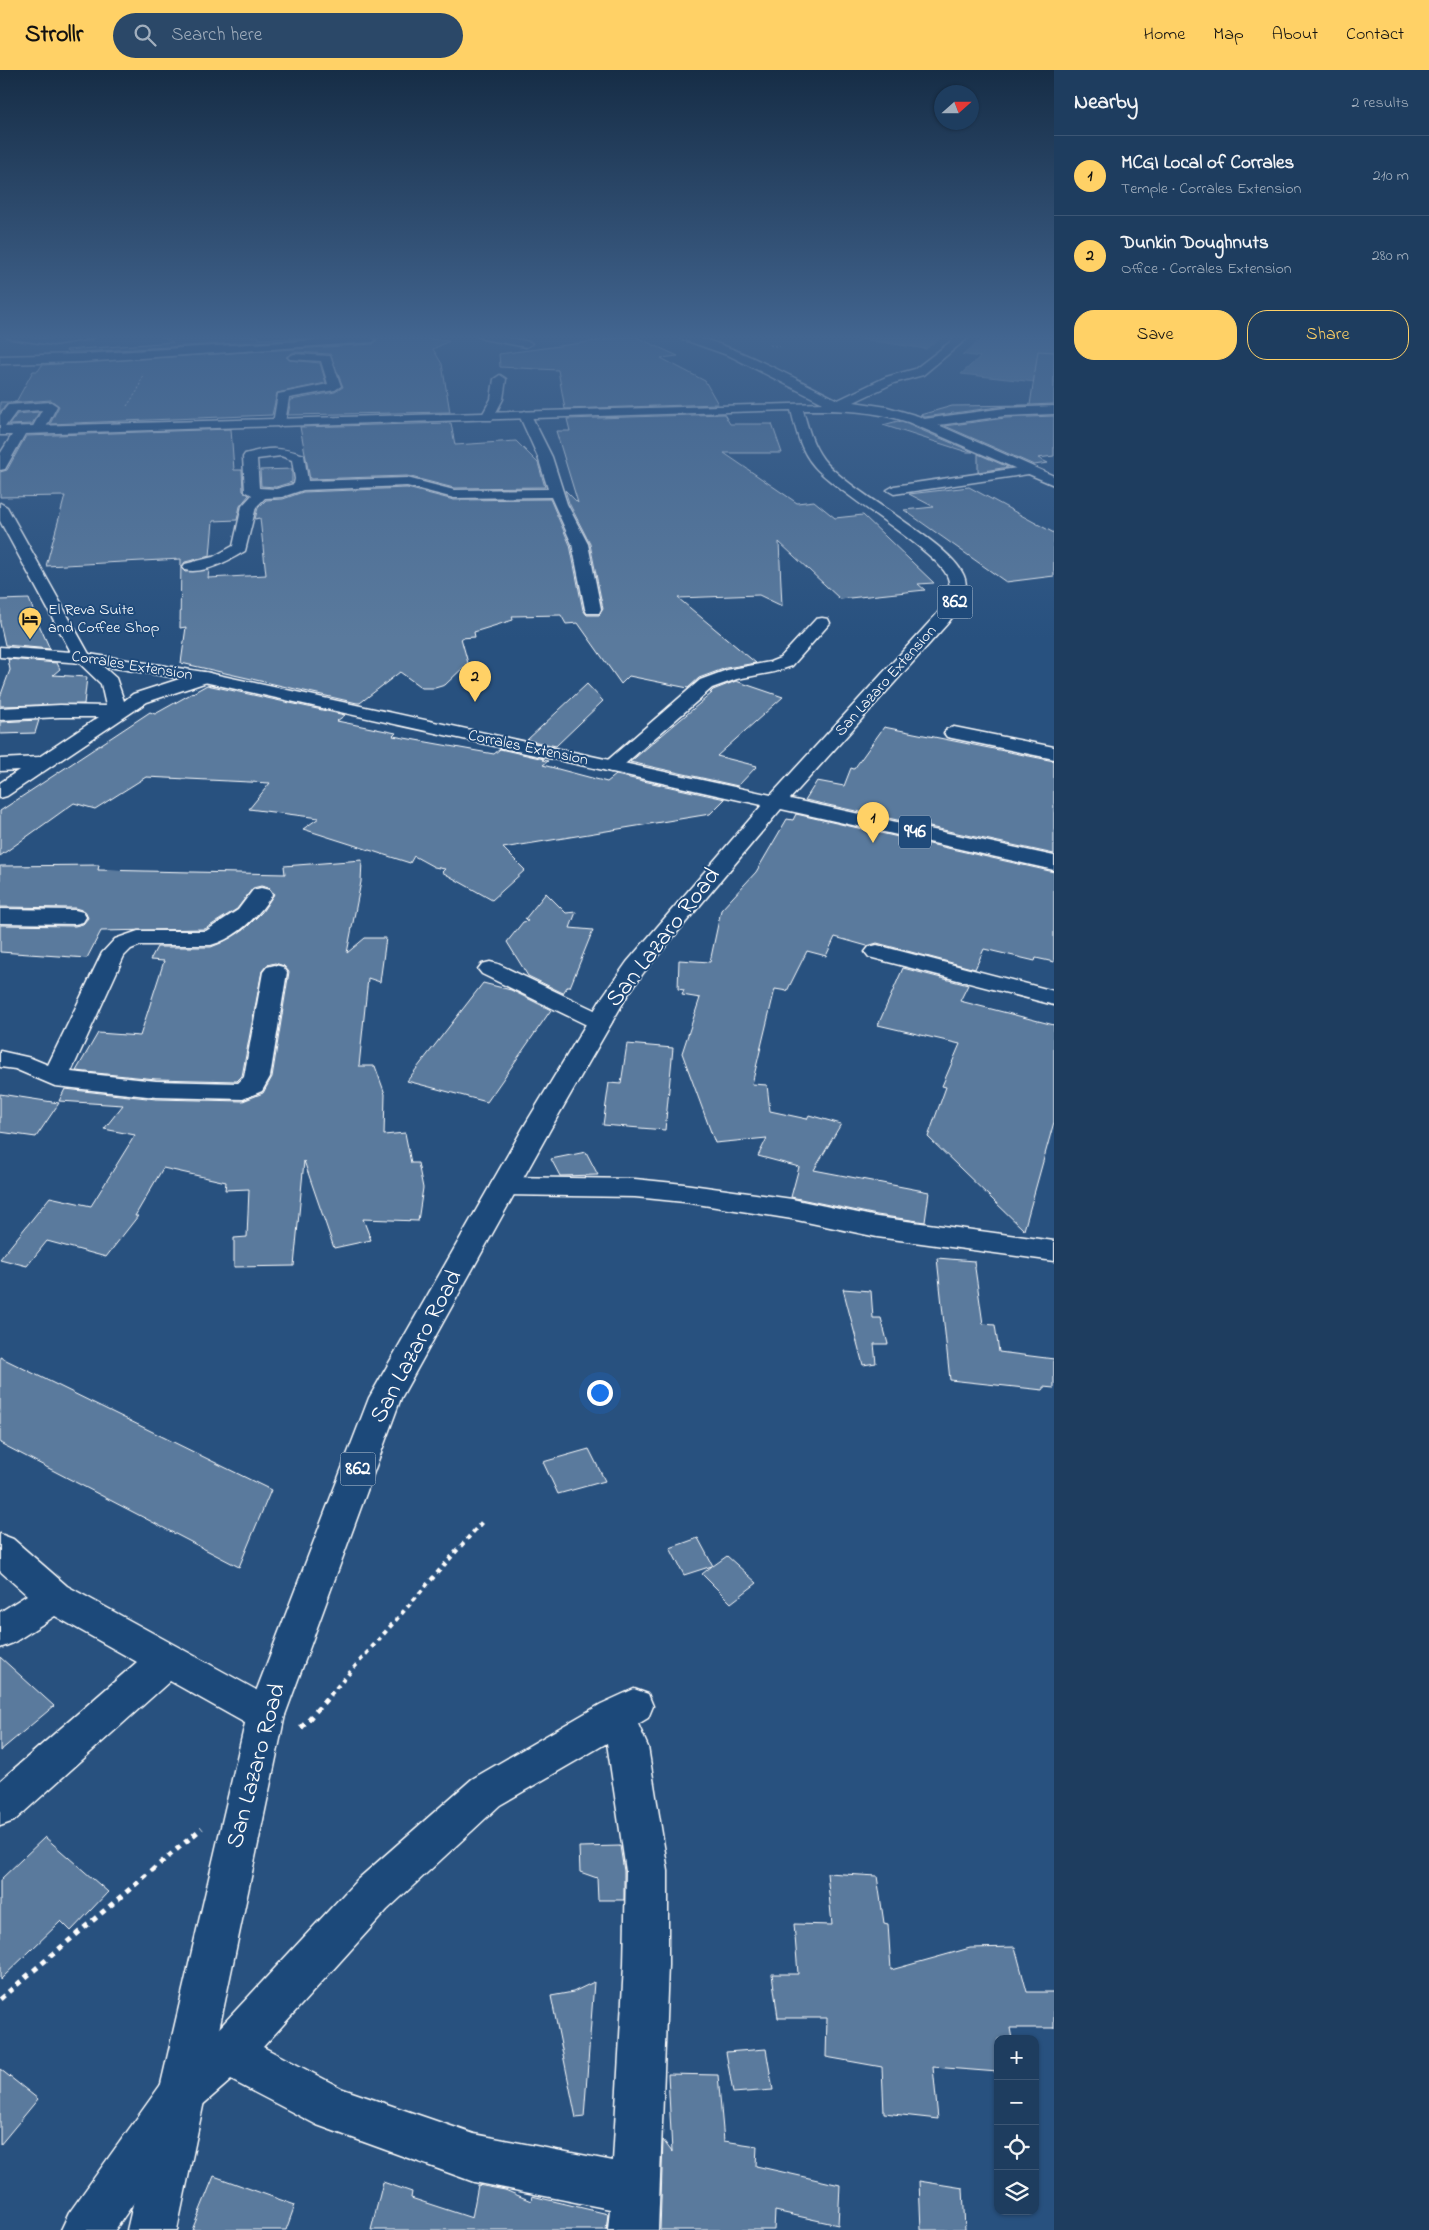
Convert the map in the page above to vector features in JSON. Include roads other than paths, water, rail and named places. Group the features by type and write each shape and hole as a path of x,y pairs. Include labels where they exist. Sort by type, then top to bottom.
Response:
{"main road":[{"path":"0,466 17,437"},
{"path":"535,437 545,457 556,493 580,544 593,609"},
{"name":"San Lazaro Extension","path":"776,802 942,619 957,598 958,588 957,579 944,560 848,489 820,463 804,437"},
{"path":"955,437 1054,481"},
{"path":"300,486 302,479 299,458 282,452 264,453 250,457 252,491 261,494 290,491 300,486 407,482 454,494 556,493"},
{"path":"894,490 1030,470"},
{"path":"191,567 220,560 240,548 249,506 261,494"},
{"path":"0,507 83,658 110,682 117,712"},
{"path":"611,766 706,684 733,674 774,667 786,662 822,623"},
{"name":"Corrales Extension","path":"0,652 83,658 204,678 1054,863"},
{"path":"0,792 117,712 151,694 204,678"},
{"path":"0,714 60,711 117,712"},
{"path":"954,733 1054,753"},
{"path":"0,765 44,763"},
{"name":"San Lazaro Road","path":"152,2230 266,1715 385,1398 504,1186 600,1022 635,967 776,802"},
{"path":"55,1078 114,953 123,944 138,938 211,938 246,915 261,895"},
{"path":"0,916 75,916"},
{"path":"877,952 1054,998"},
{"path":"490,970 600,1022"},
{"path":"0,1060 22,1063 55,1078 156,1088 243,1090 253,1085 257,1077 274,972"},
{"path":"504,1186 635,1188 684,1193 792,1209 877,1227 1054,1251 1054,1234"},
{"path":"0,1549 54,1597 266,1715"},
{"path":"0,1632 54,1597"},
{"path":"0,1807 168,1660"},
{"path":"86,2230 182,2092 227,2053 372,1896 486,1792 624,1711 647,1871 646,1965 634,2210 474,2158 333,2108 227,2053"}],"place":[{"name":"El Reva Suite and Coffee Shop","path":"30,640"},
{"name":"Dunkin Doughnuts","path":"475,702"},
{"name":"MCGI Local of Corrales","path":"873,843"}]}
